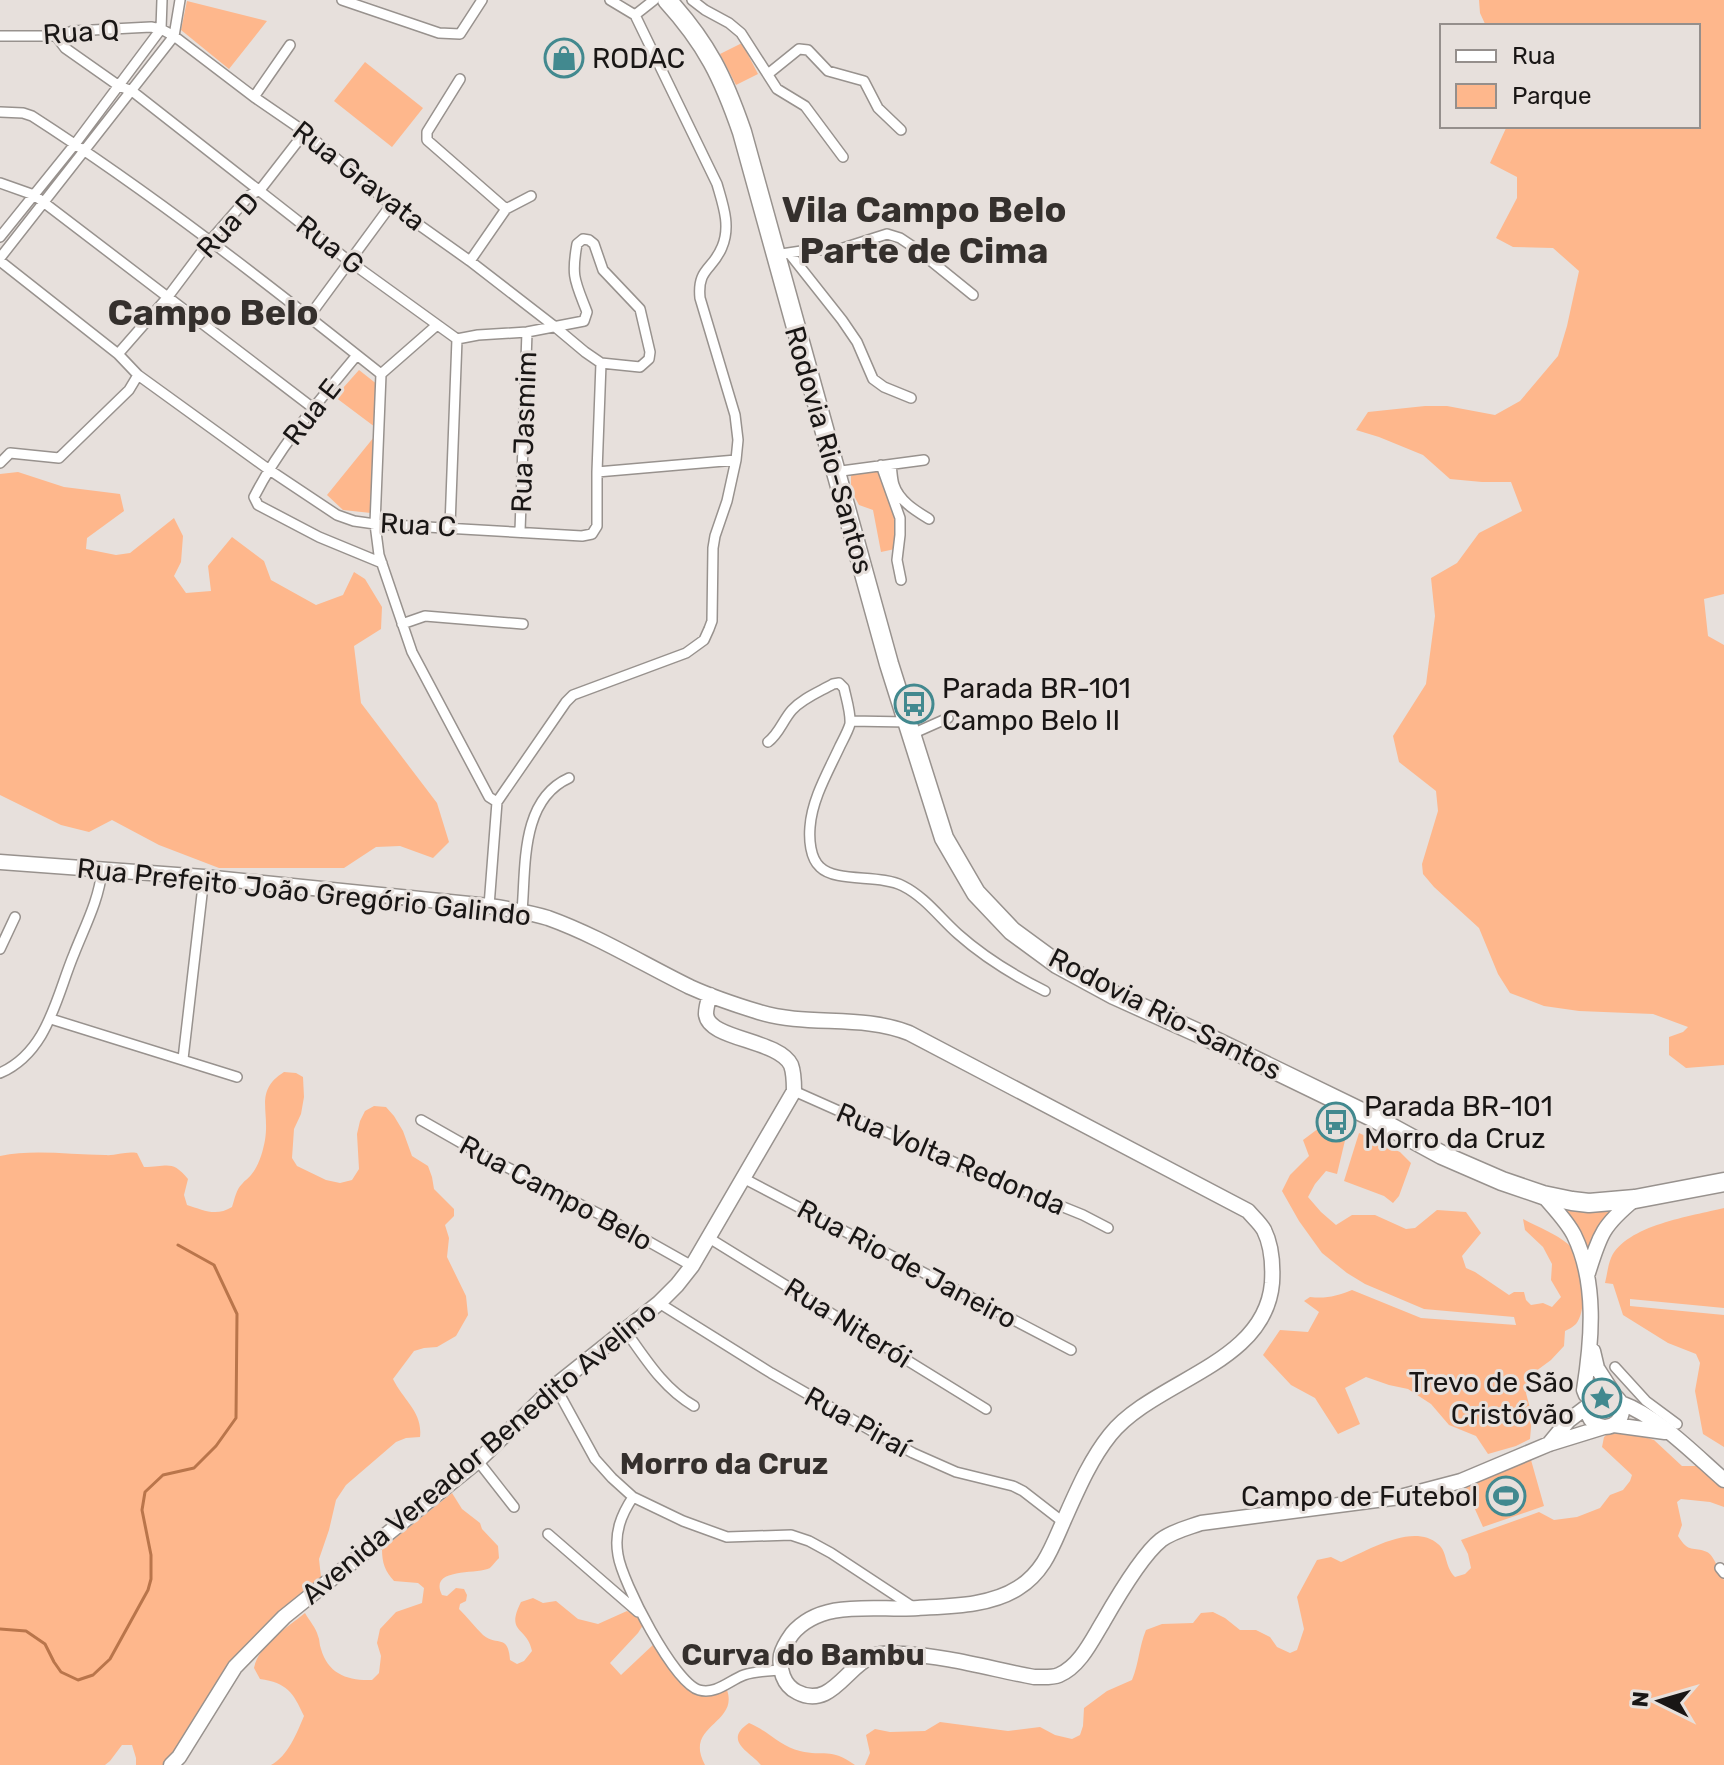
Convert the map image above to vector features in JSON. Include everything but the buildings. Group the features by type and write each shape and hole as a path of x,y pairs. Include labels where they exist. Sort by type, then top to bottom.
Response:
{"highway":[{"name":"Rodovia Rio-Santos","path":"667,0 709,54 728,92 742,132 782,254 834,472 889,664 944,838 976,893 1012,931 1057,964 1114,995 1219,1043 1442,1155 1502,1181 1543,1195 1589,1203 1635,1199 1724,1182"}],"main road":[{"name":"Rua Prefeito João Gregório Galindo","path":"0,862 204,877 522,911 547,918 613,946 710,995 763,1013 872,1023 909,1033 1248,1211 1264,1230 1273,1271 1271,1291 1260,1319 1240,1343 1214,1365 1147,1402 1111,1433 1094,1458 1043,1565 1030,1580 997,1598 916,1609 839,1610 818,1615 804,1623 783,1646 781,1670"},
{"path":"710,995 706,1014 709,1021 724,1032 783,1055 794,1076 794,1091"},
{"name":"Avenida Vereador Benedito Avelino","path":"171,1765 235,1667 284,1617 478,1461 555,1386 677,1285 709,1238 794,1091"},
{"path":"781,1670 786,1682 796,1692 810,1695 831,1690 866,1659 885,1653 944,1659 1034,1677 1060,1675 1088,1648 1143,1559 1160,1541 1177,1531 1201,1523 1400,1497 1461,1481 1549,1444 1609,1426 1622,1413 1618,1399 1597,1368 1591,1343 1587,1273 1573,1233 1543,1195"},
{"path":"1587,1273 1604,1229 1635,1199"},
{"path":"1591,1343 1584,1390 1590,1402 1588,1410 1591,1420 1599,1426 1673,1428"},
{"path":"1549,1444 1568,1421 1600,1393 1606,1393 1641,1405 1673,1428 1724,1480"}],"street":[{"path":"0,237 161,29 162,0"},
{"path":"180,0 174,36 0,259 118,354 138,375 268,469 254,497 258,505 319,537 382,563"},
{"path":"342,0 439,33 460,34 482,0"},
{"path":"489,906 497,802 566,702 573,695 671,660 704,640 712,621 715,536 736,460 738,440 735,415 699,288 703,273 724,244 726,213 717,184 635,15 610,0"},
{"path":"635,15 654,0"},
{"path":"692,0 741,33 777,89 805,106 843,157"},
{"name":"Rua Q","path":"0,36 56,36 73,31 151,27 161,29"},
{"name":"Rua Gravata","path":"161,29 305,132 391,205 470,261 601,363"},
{"name":"Rua G","path":"56,36 65,48 119,86 132,91 349,261 457,339"},
{"path":"254,97 290,45"},
{"path":"768,74 799,49 808,50 833,74 864,81 878,108 901,130"},
{"path":"460,79 427,132 427,140 506,209"},
{"path":"0,112 32,116 86,151 381,374"},
{"name":"Rua D","path":"118,354 167,298 209,242 250,195 260,190 305,132"},
{"path":"0,183 34,195 313,408"},
{"path":"470,261 506,209 531,196"},
{"path":"308,318 391,205"},
{"path":"782,254 837,250 887,234 915,248 973,295"},
{"path":"450,526 457,339 527,332 584,321 587,312 573,276 577,244 583,239 594,244 603,270 640,309 650,352 646,364 640,367 601,363 597,472 736,460"},
{"path":"782,254 842,320 857,342 873,379 911,398"},
{"path":"437,325 381,374 375,524 382,563 412,652 489,797 497,802"},
{"name":"Rua Jasmim","path":"520,531 527,332"},
{"name":"Rua E","path":"268,469 357,355"},
{"path":"0,463 10,453 59,458 129,390 138,375"},
{"path":"834,472 924,460"},
{"path":"886,465 903,499 929,519"},
{"path":"886,465 900,518 897,560 901,580"},
{"name":"Rua C","path":"268,469 337,515 354,521 582,536 592,534 597,526 597,472"},
{"path":"402,624 425,616 523,624"},
{"path":"768,742 798,704 839,683 844,688 850,721 817,796 810,822 811,844 817,863 828,873 884,879 904,886 994,963 1045,991"},
{"path":"850,721 910,728 948,718"},
{"path":"522,911 529,831 535,812 547,795 569,778"},
{"path":"1,1072 27,1056 51,1019 100,888 102,870"},
{"path":"183,1059 204,877"},
{"path":"0,949 15,917"},
{"path":"51,1019 237,1077"},
{"name":"Rua Volta Redonda","path":"794,1091 1108,1228"},
{"name":"Rua Campo Belo","path":"421,1120 692,1266"},
{"name":"Rua Rio de Janeiro","path":"743,1178 1071,1350"},
{"name":"Rua Niterói","path":"709,1238 986,1409"},
{"name":"Rua Piraí","path":"659,1303 872,1431 956,1472 1013,1486 1063,1522"},
{"path":"625,1330 661,1380 694,1406"},
{"path":"1615,1367 1641,1405"},
{"path":"555,1386 595,1459 633,1497 683,1521 727,1537 791,1535 809,1541 916,1609"},
{"path":"478,1461 514,1507"},
{"path":"633,1497 622,1514 618,1528 618,1556 644,1617 686,1683 697,1690 706,1691 718,1689 750,1673 781,1670"},
{"path":"548,1534 644,1617"}],"green space":[{"path":"1479,0 1724,0 1724,594 1704,599 1708,636 1724,645 1724,1065 1686,1068 1669,1055 1669,1037 1688,1027 1653,1014 1579,1011 1544,1006 1510,993 1498,974 1479,928 1423,874 1422,864 1438,811 1436,791 1399,762 1393,736 1426,684 1435,616 1431,578 1457,563 1479,533 1522,511 1511,482 1450,479 1423,455 1356,430 1368,412 1447,406 1495,415 1520,401 1558,356 1579,271 1553,248 1513,247 1496,238 1517,198 1517,177 1490,163 1506,128 1700,128 1700,24 1485,24"},
{"path":"187,1 267,21 229,69 181,30"},
{"path":"742,43 758,74 736,85 720,54"},
{"path":"365,62 423,108 392,147 334,101"},
{"path":"359,370 378,385 375,427 335,397"},
{"path":"374,437 371,513 343,510 327,495"},
{"path":"880,468 898,520 895,549 881,552 873,510 859,505 851,490 854,472"},
{"path":"18,472 64,487 120,494 124,511 87,538 86,549 116,555 130,553 174,518 183,536 181,562 174,576 186,593 211,591 208,566 232,537 264,561 271,580 316,605 343,595 354,572 365,579 382,607 381,629 354,646 361,703 437,803 449,842 433,858 400,846 376,847 344,868 219,868 159,845 112,820 89,832 61,825 0,795 0,474"},
{"path":"284,1072 303,1077 304,1097 294,1129 292,1158 297,1166 326,1180 340,1183 352,1180 359,1169 357,1134 360,1121 365,1111 374,1106 386,1107 403,1131 412,1156 428,1166 434,1189 454,1209 454,1216 445,1225 449,1238 447,1257 466,1296 468,1315 456,1336 437,1347 414,1351 393,1379 415,1413 420,1437 396,1442 346,1485 336,1500 319,1559 322,1586 235,1667 171,1765 136,1765 132,1745 122,1745 105,1765 0,1765 0,1156 26,1153 137,1153 144,1167 173,1166 188,1179 184,1195 187,1205 220,1212 232,1207 238,1189 258,1163 265,1140 266,1094 269,1086"},
{"path":"1335,1126 1347,1132 1337,1174 1326,1171 1308,1197 1336,1225 1352,1215 1375,1215 1406,1229 1415,1228 1437,1210 1466,1212 1481,1233 1462,1256 1466,1268 1509,1295 1524,1292 1531,1305 1543,1303 1552,1307 1561,1297 1551,1280 1552,1264 1543,1247 1525,1230 1523,1219 1558,1237 1573,1251 1581,1271 1583,1295 1580,1317 1565,1331 1564,1346 1532,1374 1526,1393 1532,1416 1530,1439 1488,1454 1476,1436 1449,1425 1431,1404 1408,1389 1366,1377 1345,1388 1360,1424 1338,1434 1315,1398 1291,1385 1263,1355 1280,1330 1308,1332 1319,1312 1304,1301 1310,1297 1321,1298 1352,1290 1421,1318 1516,1325 1514,1317 1424,1309 1365,1284 1322,1253 1282,1191 1290,1175 1309,1156 1303,1140 1319,1128"},
{"path":"1359,1133 1400,1152 1411,1163 1399,1196 1393,1203 1384,1196 1344,1181"},
{"path":"1724,1208 1724,1308 1630,1299 1630,1306 1724,1315 1724,1447 1703,1434 1695,1391 1700,1363 1696,1354 1668,1343 1623,1315 1613,1284 1605,1283 1611,1258 1630,1237 1661,1224"},
{"path":"1559,1209 1589,1212 1612,1210 1598,1227 1588,1253"},
{"path":"1609,1433 1635,1434 1654,1440 1682,1466 1701,1466 1724,1486 1724,1507 1710,1502 1681,1499 1677,1502 1682,1525 1678,1536 1688,1547 1710,1554 1724,1580 1724,1765 865,1765 870,1753 866,1735 875,1729 925,1731 940,1722 1008,1731 1040,1727 1072,1739 1080,1735 1084,1708 1107,1691 1132,1680 1146,1630 1162,1624 1193,1623 1201,1613 1213,1612 1240,1630 1256,1630 1290,1653 1297,1650 1304,1629 1297,1597 1317,1560 1331,1557 1341,1562 1390,1541 1416,1536 1428,1538 1441,1547 1455,1577 1465,1574 1471,1568 1461,1540 1539,1512 1554,1520 1577,1517 1600,1508 1610,1495 1623,1490 1632,1475 1602,1447 1604,1437"},
{"name":"Campo de Futebol","path":"1531,1460 1544,1506 1483,1527 1465,1487"},
{"path":"452,1493 462,1509 480,1523 498,1546 499,1558 490,1568 448,1576 440,1586 442,1595 447,1596 456,1588 464,1589 466,1601 460,1604 459,1609 483,1635 505,1643 510,1660 517,1664 532,1651 516,1625 521,1602 533,1598 543,1603 556,1601 578,1619 598,1624 627,1611 637,1616 643,1625 610,1663 621,1675 655,1643 676,1677 691,1691 709,1696 727,1690 729,1701 726,1710 701,1741 700,1752 705,1765 271,1765 287,1750 304,1716 288,1690 277,1683 260,1679 254,1668 262,1651 305,1613 317,1633 324,1658 334,1670 347,1677 372,1680 379,1673 381,1656 377,1643 380,1629 396,1612 422,1603 424,1588 418,1583 394,1581 385,1566 382,1549"},
{"path":"749,1723 793,1749 833,1754 855,1765 761,1765 738,1741 741,1729"}],"waterway":[{"path":"0,1629 26,1631 45,1644 61,1672 78,1680 93,1675 110,1659 148,1590 151,1555 142,1510 145,1492 163,1475 194,1468 216,1446 236,1418 237,1314 214,1265 178,1245"}],"place":[{"name":"RODAC","path":"564,58"},
{"name":"Parada BR-101 Campo Belo II","path":"914,704"},
{"name":"Parada BR-101 Morro da Cruz","path":"1336,1122"},
{"name":"Trevo de São Cristóvão","path":"1602,1398"},
{"name":"Campo de Futebol","path":"1506,1496"}],"district":[{"name":"Vila Campo Belo Parte de Cima","path":"924,230"},
{"name":"Campo Belo","path":"213,312"},
{"name":"Morro da Cruz","path":"724,1464"},
{"name":"Curva do Bambu","path":"803,1655"}]}
